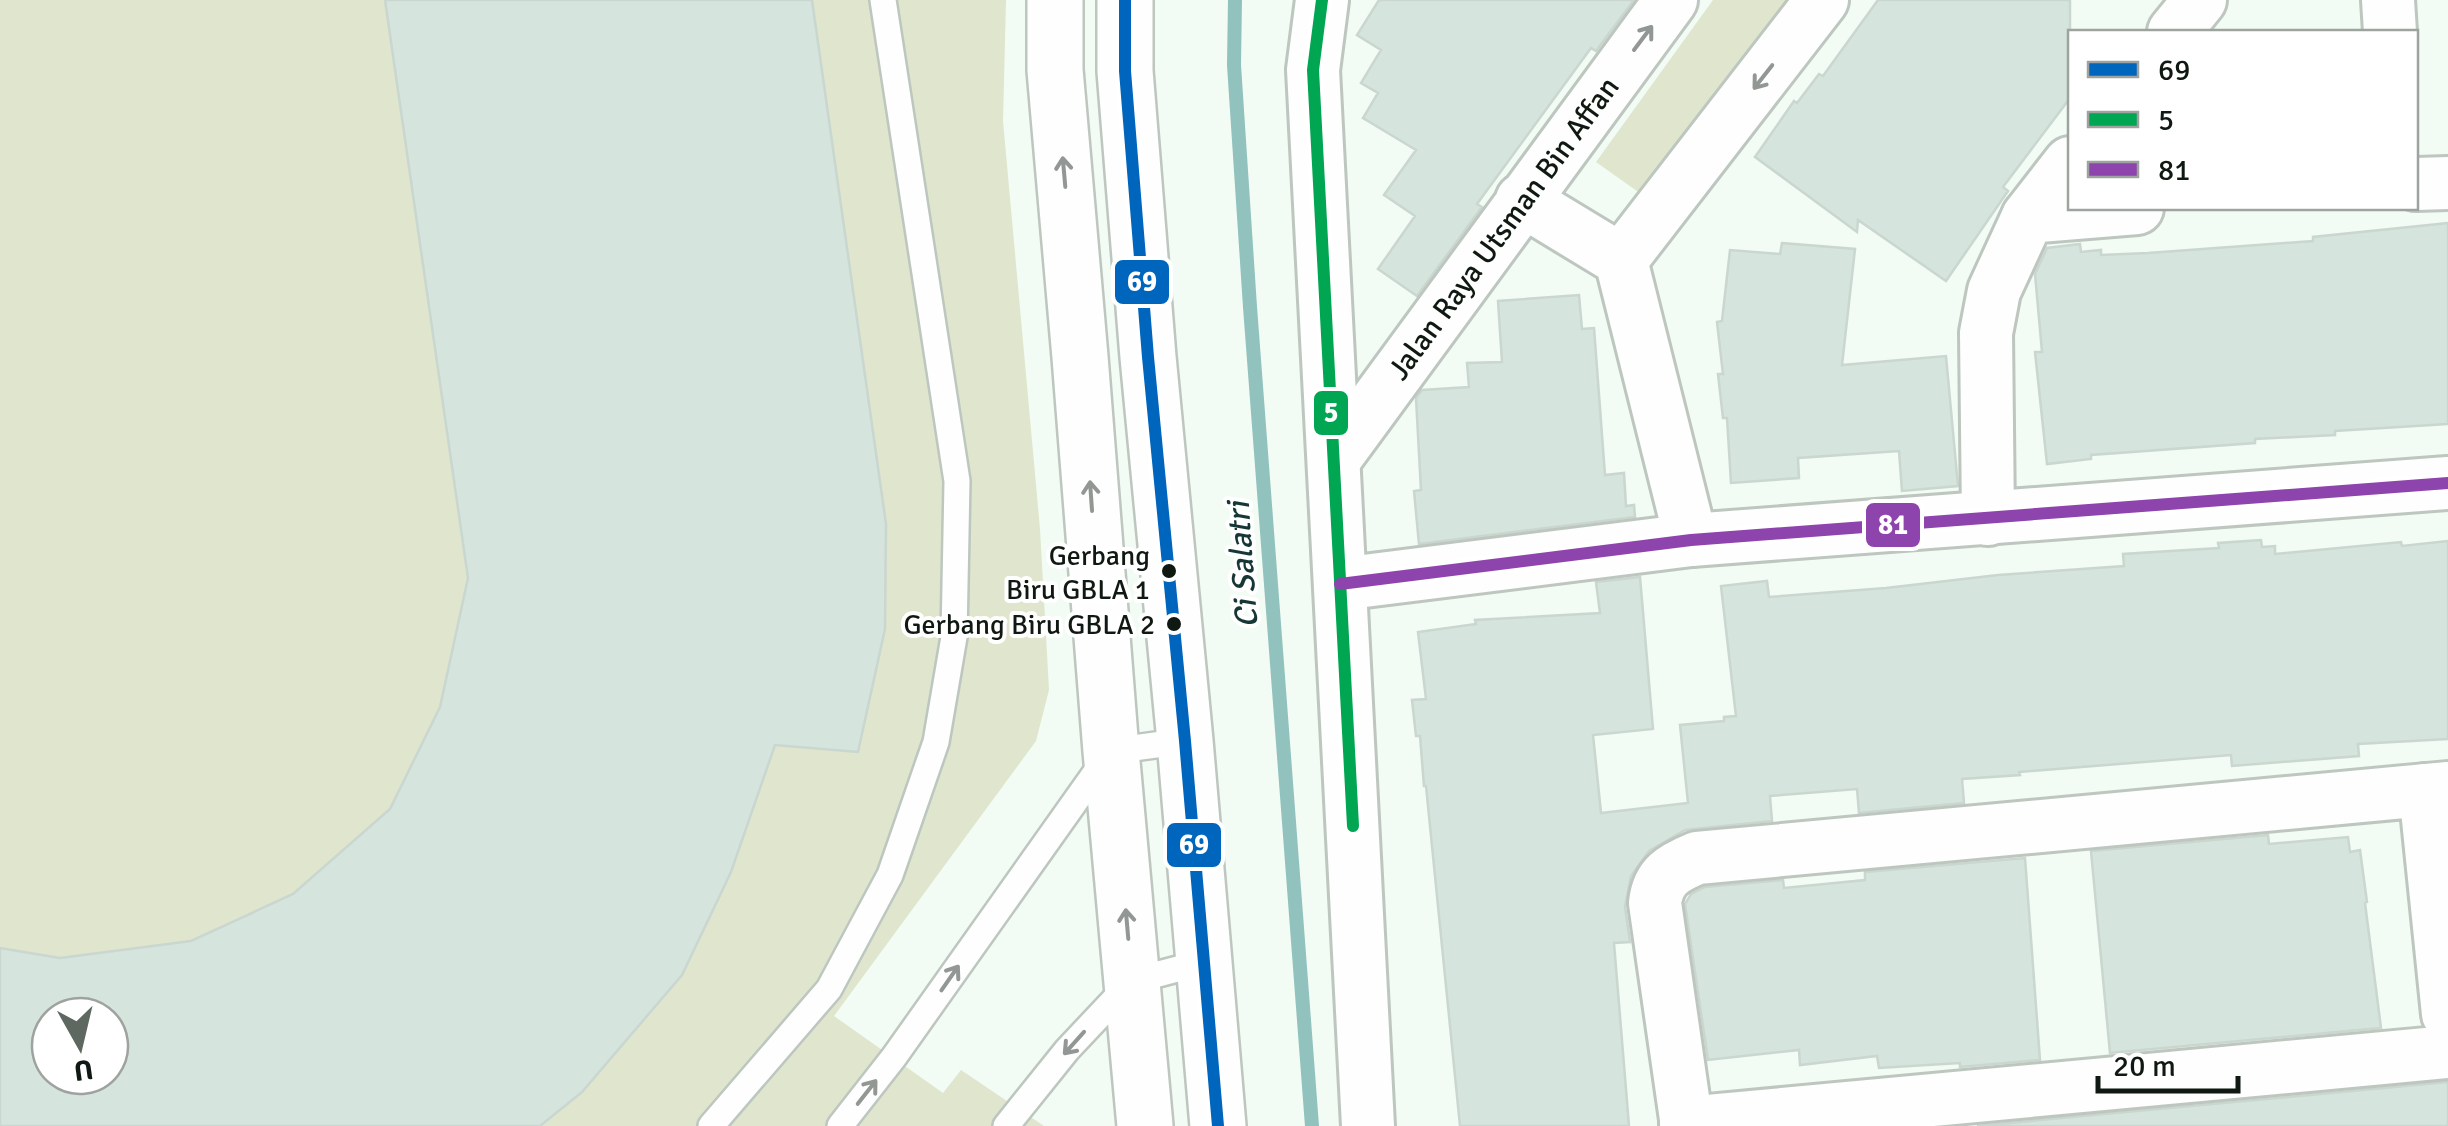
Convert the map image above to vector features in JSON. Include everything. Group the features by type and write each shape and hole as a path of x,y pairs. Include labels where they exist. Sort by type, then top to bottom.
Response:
{"street":[{"path":"1054,0 1055,70 1145,1126"},
{"path":"1124,0 1125,71 1142,280 1218,1126"},
{"path":"1322,0 1313,70 1368,1126"},
{"name":"Jalan Raya Utsman Bin Affan","path":"1335,458 1672,0"},
{"path":"1621,260 1822,0"},
{"path":"2176,30 2200,0"},
{"path":"2388,0 2390,30"},
{"path":"1988,519 1986,332 1994,291 2028,217 2068,166"},
{"path":"2418,184 2448,183"},
{"path":"1522,200 1621,260 1691,540"},
{"path":"2028,217 2112,210"},
{"path":"1340,584 1691,540 2448,483"},
{"path":"2448,1014 2437,789 1696,858 1662,876 1654,904 1686,1124 2448,1052"}],"lane":[{"path":"720,1123 828,989 890,875 936,742 954,637 957,481 883,0"},
{"path":"840,1126 894,1057 1111,751 1185,741"},
{"path":"1006,1126 1067,1050 1132,981 1204,962"}],"green space":[{"path":"0,0 1006,0 1003,121 1040,529 1049,690 1036,741 834,1016 943,1093 961,1070 1044,1126 0,1126"},
{"path":"1713,0 1787,0 1644,196 1596,162"}],"building":[{"path":"385,0 812,0 886,524 885,629 858,752 775,745 731,872 682,975 582,1092 540,1126 0,1126 0,948 60,958 191,941 293,894 390,809 440,707 468,578"},
{"path":"1379,0 1634,0 1596,51 1591,48 1477,204 1482,207 1417,296 1378,269 1415,216 1384,195 1416,150 1363,118 1378,93 1361,83 1381,50 1357,35"},
{"path":"1878,0 2070,0 2068,101 2003,187 2008,191 1946,281 1858,220 1857,232 1755,157 1794,101 1797,103 1819,74 1823,76"},
{"path":"2448,223 2448,424 2091,455 2091,459 2047,464 2035,352 2042,352 2035,274 2047,248 2080,244 2081,252 2101,250 2101,255 2148,253 2313,241 2313,237"},
{"path":"1782,243 1855,249 1842,365 1946,356 1958,486 1902,491 1899,451 1798,458 1799,478 1731,483 1727,418 1723,418 1718,374 1723,374 1717,322 1722,321 1730,250 1780,254"},
{"path":"1579,295 1582,329 1594,328 1605,475 1624,473 1626,506 1634,505 1635,517 1419,544 1414,491 1421,490 1416,398 1422,390 1469,387 1467,363 1502,362 1498,301"},
{"path":"2261,540 2262,547 2275,546 2275,554 2448,541 2448,739 2358,744 2359,756 2232,766 2231,755 1962,779 1964,803 1859,813 1857,789 1770,796 1772,821 1685,830 1649,851 1631,876 1625,907 1630,942 1614,943 1629,1126 1460,1126 1426,786 1412,700 1426,699 1418,632 1476,624 1475,620 1600,613 1596,582 1640,577 1653,729 1593,735 1601,813 1688,803 1680,725 1724,721 1724,717 1736,716 1721,586 1767,581 1769,597 1886,588 2124,566 2123,554 2219,548 2218,543"},
{"path":"2268,835 2269,844 2348,837 2350,852 2360,850 2381,1028 2110,1053 2091,851"},
{"path":"2025,858 2040,1060 1960,1067 1960,1063 1879,1068 1877,1056 1800,1065 1799,1050 1708,1060 1685,904 1691,894 1705,887 1783,880 1784,888 1865,880 1865,872"},
{"path":"2448,1082 2448,1126 1977,1126"}],"waterway":[{"name":"Ci Salatri","path":"1235,0 1234,65 1250,307 1312,1126"}],"transit line":[{"name":"69","path":"1125,0 1125,71 1148,357 1218,1126"},
{"name":"5","path":"1322,0 1313,70 1353,826"},
{"name":"81","path":"1340,584 1691,540 2448,483"}],"place":[{"name":"Gerbang Biru GBLA 1","path":"1169,571"},
{"name":"Gerbang Biru GBLA 2","path":"1174,624"}]}
